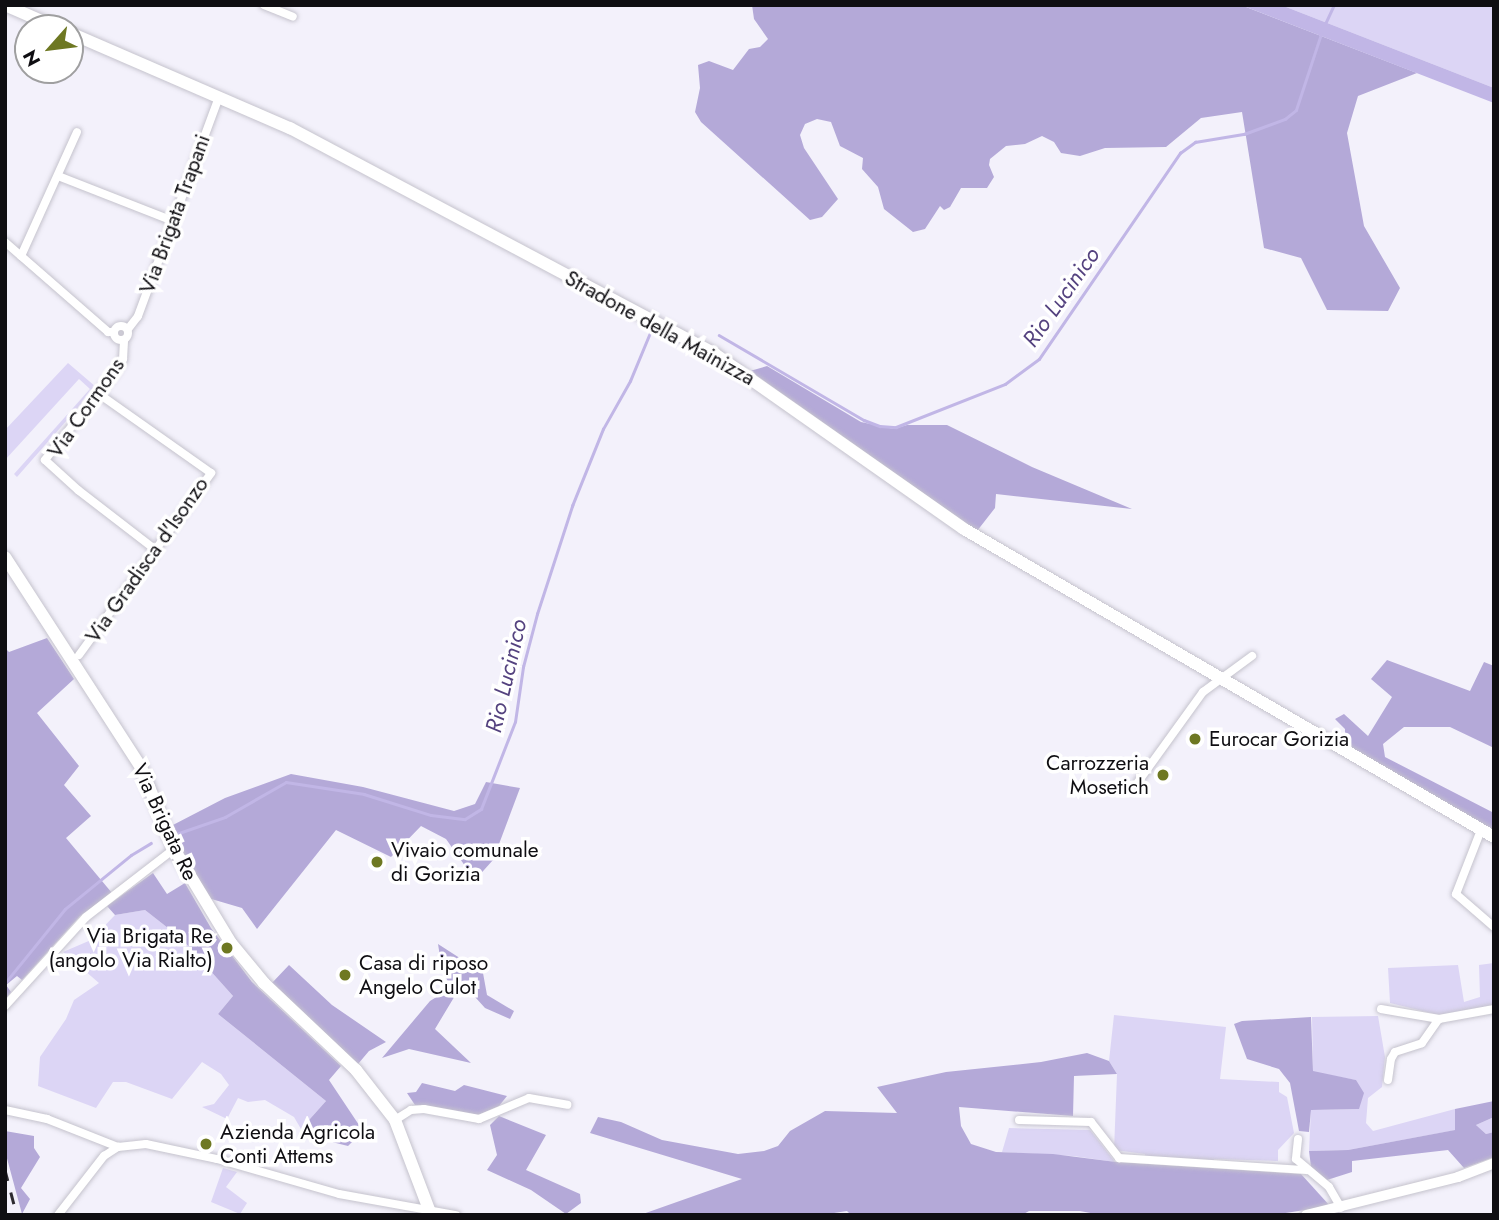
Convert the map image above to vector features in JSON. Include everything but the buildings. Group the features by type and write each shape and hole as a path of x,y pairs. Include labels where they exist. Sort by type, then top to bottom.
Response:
{"main road":[{"path":"5,5 26,14"},
{"name":"Stradone della Mainizza","path":"84,39 290,128 715,354 964,529 1494,837"},
{"name":"Via Brigata Re","path":"5,557 141,767 172,843 201,897 264,983 356,1070 394,1120 431,1213"}],"street":[{"path":"264,5 293,17"},
{"name":"Via Brigata Trapani","path":"124,341 128,337 128,329 138,316 219,97"},
{"path":"22,256 77,132"},
{"path":"58,176 173,221"},
{"path":"5,242 108,332 114,332 120,326 128,329"},
{"path":"114,332 116,338 124,341"},
{"name":"Via Cormons","path":"124,341 123,359 100,394 45,460 156,550"},
{"name":"Via Gradisca d'Isonzo","path":"79,655 211,473 100,394"},
{"path":"1138,782 1203,692 1218,678 1252,656"},
{"path":"1481,830 1456,894 1494,927"},
{"path":"5,1006 86,917 172,843"},
{"path":"1381,1009 1439,1019 1494,1009"},
{"path":"1388,1080 1391,1059 1395,1052 1422,1043 1439,1019"},
{"path":"394,1120 411,1110 424,1109 479,1119 529,1098 568,1105"},
{"path":"5,1110 47,1119 118,1147"},
{"path":"1019,1120 1091,1122 1119,1158 1307,1170"},
{"path":"1298,1139 1296,1159 1329,1187 1340,1208"},
{"path":"58,1215 104,1156 118,1147 146,1144 218,1159 339,1194 431,1213 456,1215"},
{"path":"1306,1215 1458,1177 1494,1163"}],"shaded area":[{"path":"752,5 1241,5 1417,73 1358,96 1347,133 1364,226 1400,288 1388,311 1327,310 1301,258 1264,248 1242,112 1201,118 1166,147 1105,148 1080,156 1061,153 1054,142 1042,136 1025,144 1006,146 990,159 989,165 994,177 987,188 961,188 950,207 944,210 940,206 925,229 913,232 884,209 878,187 862,169 863,158 840,146 831,122 817,119 805,124 800,135 804,148 838,199 822,217 810,220 701,122 695,112 700,88 698,65 709,61 733,70 749,49 760,47 768,39 754,19"},
{"path":"1241,5 1281,5 1494,88 1494,103"},
{"path":"1281,5 1494,5 1494,88"},
{"path":"68,363 96,387 17,477 14,474 90,389 79,379 5,460 5,430"},
{"path":"767,366 861,422 894,429 907,425 947,425 1032,467 1132,509 996,494 995,508 977,531 750,371"},
{"path":"47,638 74,679 37,713 79,766 64,785 91,816 66,838 112,893 80,916 22,980 17,976 6,985 11,992 5,999 5,648 9,652"},
{"path":"1387,660 1470,691 1484,662 1494,666 1494,748 1450,727 1404,727 1383,744 1385,757 1494,813 1494,833 1345,746 1345,729 1335,719 1344,714 1368,736 1392,697 1371,679"},
{"path":"291,774 363,787 454,811 475,804 486,782 520,788 493,860 475,880 446,839 421,826 391,857 336,830 257,929 242,908 208,898 179,849 171,826 225,798"},
{"path":"153,873 167,894 185,883 211,928 252,982 341,1066 329,1080 363,1131 348,1146 316,1138 301,1129 326,1101 218,1014 233,996 182,939 145,910 115,915 107,906"},
{"path":"145,910 182,939 233,996 218,1014 326,1101 301,1129 294,1117 265,1100 248,1102 238,1098 227,1119 202,1107 214,1104 229,1085 221,1074 202,1062 172,1099 126,1082 113,1082 96,1108 38,1086 40,1057 66,1019 74,1000 99,983 63,952 91,940 115,915"},
{"path":"438,944 483,973 487,995 514,1011 510,1019 485,1008 466,987 456,994 435,1029 471,1063 409,1049 382,1058 430,1001 451,988 442,969"},
{"path":"1494,963 1494,1006 1439,1015 1390,1003 1388,968 1458,965 1464,1002 1480,997 1479,965"},
{"path":"289,965 332,1005 386,1042 369,1051 358,1064 271,984"},
{"path":"1114,1015 1226,1027 1220,1079 1279,1082 1279,1092 1287,1097 1294,1133 1278,1150 1278,1161 1214,1159 1213,1162 1145,1158 1145,1154 1114,1150 1117,1074 1109,1061"},
{"path":"1378,1016 1385,1057 1382,1087 1368,1098 1366,1123 1373,1131 1455,1109 1456,1130 1348,1150 1309,1151 1311,1110 1359,1109 1356,1080 1313,1072 1312,1017"},
{"path":"1311,1017 1313,1071 1356,1080 1364,1093 1359,1109 1311,1110 1309,1132 1299,1131 1290,1083 1279,1069 1247,1059 1234,1024 1242,1021"},
{"path":"1087,1053 1109,1061 1117,1074 1074,1076 1073,1116 959,1107 961,1126 971,1144 996,1152 1053,1154 1116,1162 1301,1174 1330,1206 1273,1215 1101,1215 1080,1211 1029,1211 1022,1215 851,1215 847,1211 821,1215 640,1215 742,1179 590,1133 598,1117 621,1122 662,1140 738,1154 764,1151 778,1146 790,1131 825,1111 897,1113 877,1087 946,1072 1041,1062"},
{"path":"422,1083 455,1091 464,1085 507,1096 499,1106 478,1115 415,1105 407,1093 416,1092"},
{"path":"1494,1101 1494,1117 1476,1125 1486,1134 1494,1132 1494,1157 1464,1168 1448,1150 1352,1161 1352,1172 1327,1180 1311,1167 1309,1151 1348,1150 1455,1130 1455,1109"},
{"path":"499,1116 546,1135 526,1170 580,1194 581,1203 566,1214 531,1190 487,1170 497,1155 490,1125"},
{"path":"1494,1117 1494,1132 1486,1134 1476,1125"},
{"path":"1009,1128 1090,1130 1115,1162 1073,1156 1002,1152"},
{"path":"5,1131 34,1136 34,1148 40,1157 21,1188 30,1199 22,1214 5,1151"},
{"path":"223,1168 237,1172 226,1187 247,1203 240,1214 211,1202"}],"waterway":[{"name":"Rio Lucinico","path":"1325,24 1334,5"},
{"name":"Rio Lucinico","path":"719,335 864,420 880,426 896,427 1005,384 1039,359 1180,153 1195,142 1244,134 1285,119 1296,110 1321,34"},
{"name":"Rio Lucinico","path":"176,834 225,817 286,782 364,794 431,815 465,819 481,809 515,722 523,667 572,506 603,429 630,381 652,328"},
{"name":"Rio Lucinico","path":"5,983 65,909 131,855 151,843"}],"railway":[{"path":"5,1169 17,1215"}],"place":[{"name":"Eurocar Gorizia","path":"1195,739"},
{"name":"Carrozzeria Mosetich","path":"1163,775"},
{"name":"Vivaio comunale di Gorizia","path":"377,862"},
{"name":"Via Brigata Re (angolo Via Rialto)","path":"227,948"},
{"name":"Casa di riposo Angelo Culot","path":"345,975"},
{"name":"Azienda Agricola Conti Attems","path":"206,1144"}]}
